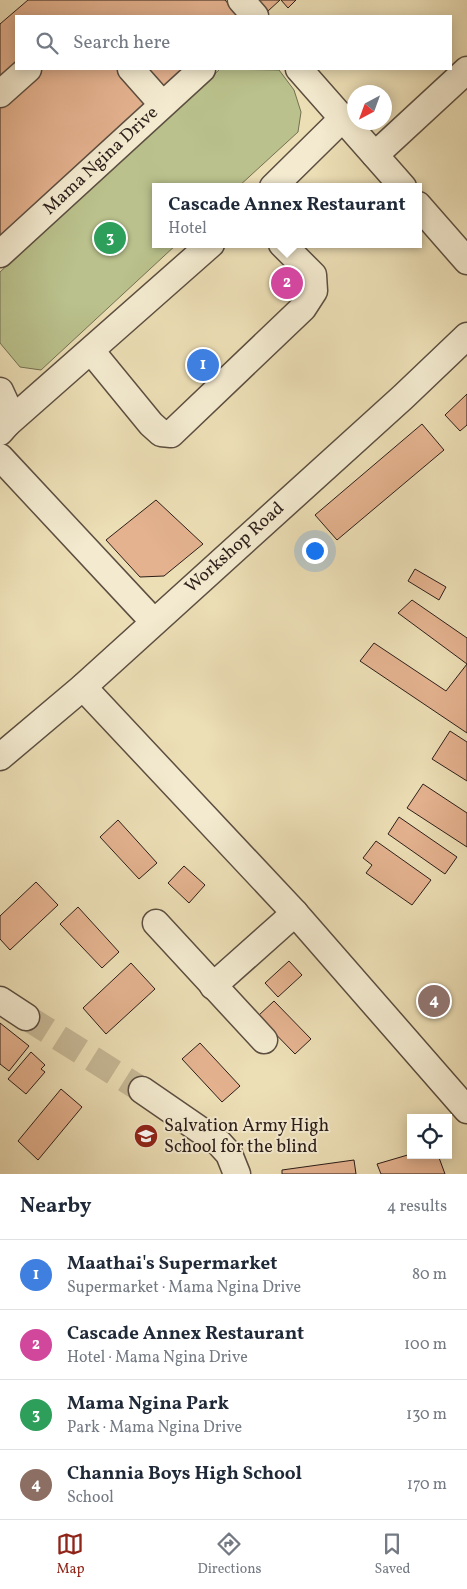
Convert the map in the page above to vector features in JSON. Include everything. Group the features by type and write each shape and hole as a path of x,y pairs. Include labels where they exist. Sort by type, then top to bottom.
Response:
{"street":[{"path":"241,0 254,15"},
{"path":"0,94 27,70"},
{"path":"132,70 162,104"},
{"name":"Mama Ngina Drive","path":"0,254 201,70"},
{"path":"300,70 341,120 399,183"},
{"path":"374,154 467,70"},
{"path":"277,183 341,120"},
{"path":"422,210 467,261"},
{"path":"4,428 92,352 207,248"},
{"path":"92,352 151,424 161,433 171,434 303,308 314,291 313,275 286,248"},
{"name":"Workshop Road","path":"0,756 83,687 403,397 467,336"},
{"path":"0,391 6,404 4,428"},
{"path":"0,457 154,622"},
{"path":"83,687 295,913 467,1110"},
{"path":"213,986 295,913"},
{"path":"156,923 264,1040"},
{"path":"0,1000 26,1017"},
{"path":"142,1090 219,1143 229,1154 237,1174"}],"green space":[{"path":"219,70 279,70 294,90 301,112 298,132 242,183 152,183 152,248 173,248 41,370 20,367 0,343 0,272"}],"building":[{"path":"28,0 225,0 238,15 15,15 15,70 213,70 0,249 0,24"},
{"path":"259,0 280,0 268,11"},
{"path":"281,0 296,0 288,8"},
{"path":"467,394 467,425 460,431 445,415"},
{"path":"422,424 444,450 337,540 315,515"},
{"path":"156,500 203,544 164,576 140,577 106,540"},
{"path":"415,569 446,587 439,600 408,581"},
{"path":"412,600 467,638 467,664 398,613"},
{"path":"374,643 446,691 467,664 467,733 360,661"},
{"path":"450,731 467,742 467,781 432,759"},
{"path":"423,784 467,813 467,847 407,808"},
{"path":"399,817 457,857 445,874 388,834"},
{"path":"118,820 157,863 139,879 100,837"},
{"path":"376,841 431,880 412,905 366,873 372,865 363,858"},
{"path":"184,866 205,885 189,903 168,883"},
{"path":"36,882 58,905 10,950 0,939 0,916"},
{"path":"78,907 119,952 102,968 60,924"},
{"path":"289,961 302,975 278,997 265,983"},
{"path":"131,963 155,989 106,1034 83,1008"},
{"path":"274,1001 311,1039 295,1054 258,1016"},
{"path":"0,1023 29,1046 9,1071 0,1064"},
{"path":"200,1043 240,1086 222,1102 182,1059"},
{"path":"31,1052 45,1065 41,1069 45,1072 26,1094 8,1079"},
{"path":"61,1089 82,1107 38,1160 18,1141"},
{"path":"407,1155 407,1159 439,1159 445,1174 381,1174 377,1164"},
{"path":"354,1160 356,1174 282,1174 282,1170"}],"tunnel":[{"path":"26,1017 142,1090"}],"place":[{"name":"Mama Ngina Park","path":"110,238"},
{"name":"Cascade Annex Restaurant","path":"287,283"},
{"name":"Maathai's Supermarket","path":"203,365"},
{"name":"Channia Boys High School","path":"434,1001"},
{"name":"Salvation Army High School for the blind","path":"146,1136"}]}
